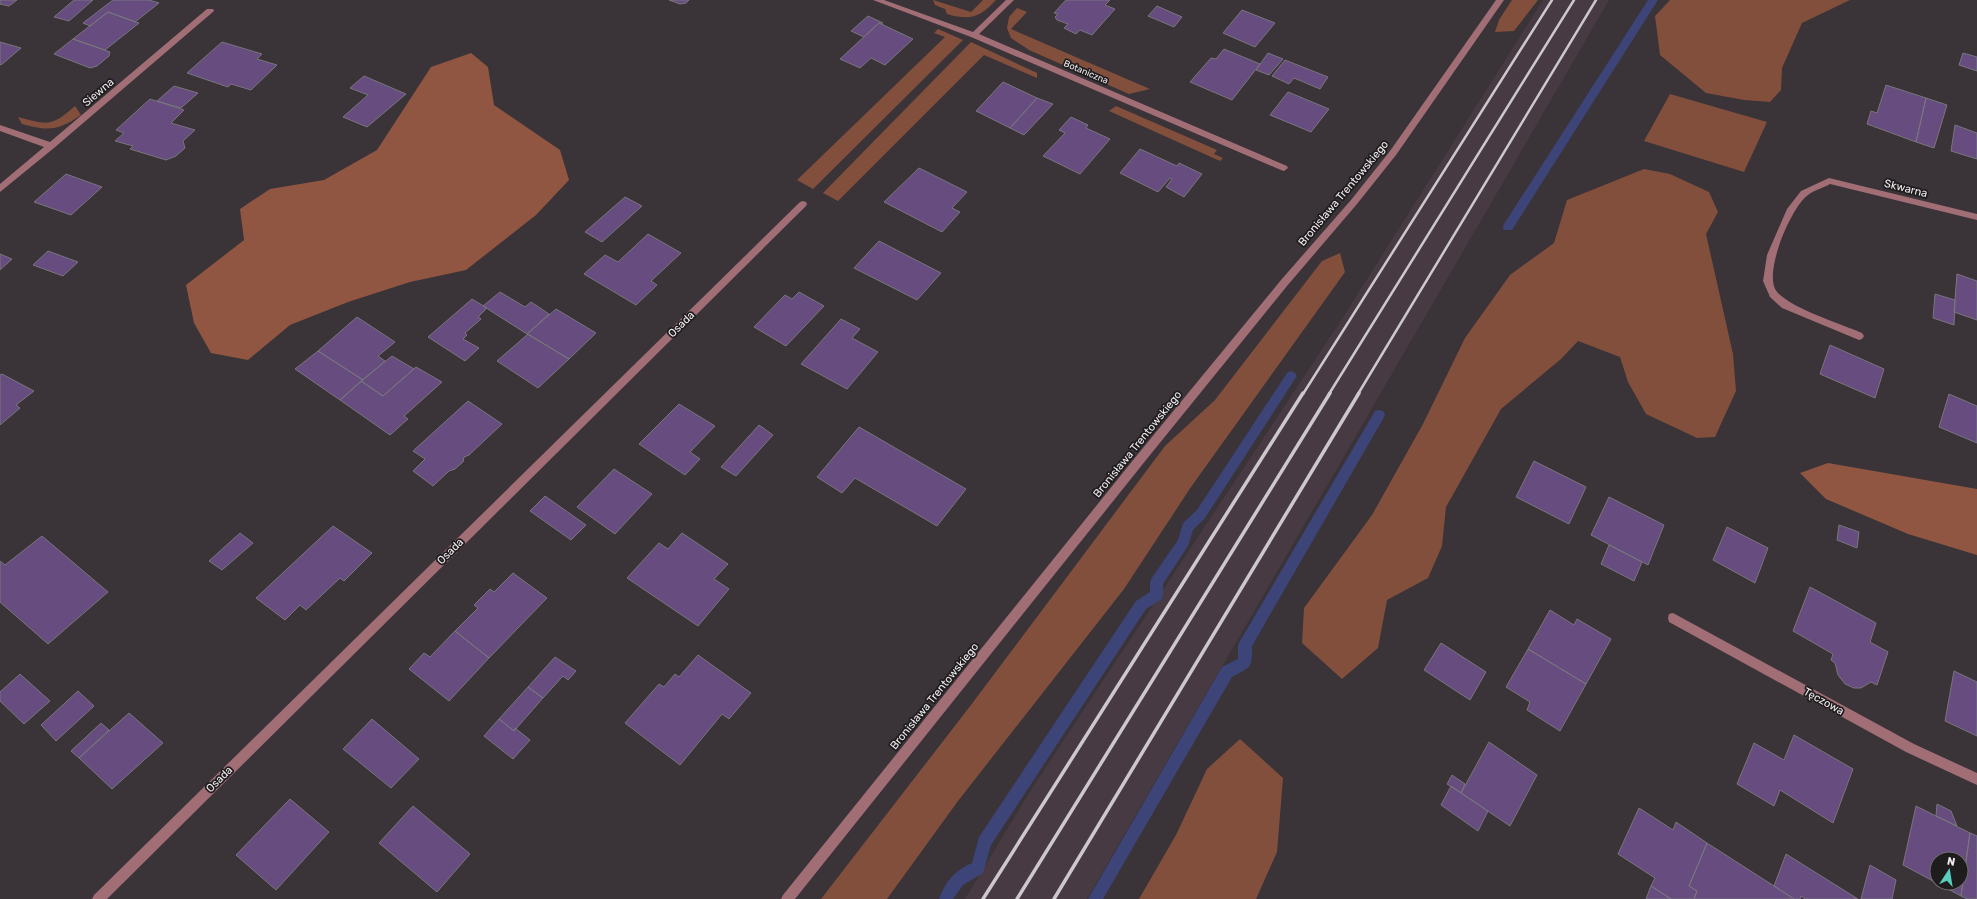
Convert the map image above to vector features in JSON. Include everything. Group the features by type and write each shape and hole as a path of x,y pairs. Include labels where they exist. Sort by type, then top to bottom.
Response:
{"street":[{"name":"Botaniczna","path":"877,0 974,35 1284,168"},
{"path":"974,35 1010,0"},
{"name":"Bronisława Trentowskiego","path":"787,899 1284,282 1354,202 1383,165 1500,0"},
{"name":"Siewna","path":"0,189 210,11"},
{"path":"0,128 51,146"},
{"name":"Skwarna","path":"1859,336 1785,305 1773,294 1768,281 1771,255 1790,211 1804,193 1829,181 1977,217"},
{"name":"Osada","path":"98,899 803,204"},
{"name":"Tęczowa","path":"1673,618 1910,748 1977,779"}],"shaded area":[{"path":"933,0 971,12 983,0 996,0 980,14 963,17 947,14 945,9 935,5"},
{"path":"1512,0 1538,0 1514,31 1495,32 1499,20"},
{"path":"1543,0 1609,0 1087,899 965,899 1032,788 1340,322"},
{"path":"1670,0 1850,0 1802,23 1782,68 1781,90 1770,102 1744,100 1706,93 1660,55 1655,16"},
{"path":"1017,8 1027,12 1011,29 1150,89 1129,94 1029,50 1011,38 1007,28 1009,17"},
{"path":"938,29 963,40 813,189 797,180 945,37 934,33"},
{"path":"971,42 1037,73 1037,78 984,55 838,201 823,193"},
{"path":"471,53 488,67 494,105 560,150 569,180 536,215 466,270 410,282 348,302 290,325 248,360 211,353 194,323 186,285 244,240 240,209 270,189 324,180 377,150 431,67"},
{"path":"1670,94 1767,122 1744,172 1644,141"},
{"path":"75,106 81,115 59,127 39,128 22,124 18,117 36,122 49,122 60,118"},
{"path":"1116,106 1217,150 1214,154 1223,158 1220,161 1109,111"},
{"path":"1644,169 1670,174 1709,192 1718,212 1706,234 1733,354 1736,391 1715,437 1697,438 1646,414 1628,382 1620,357 1578,341 1561,359 1501,409 1446,507 1442,546 1428,578 1387,600 1378,648 1342,679 1302,643 1304,608 1372,515 1423,424 1465,338 1510,275 1554,243 1567,200"},
{"path":"1340,253 1345,272 1191,487 1124,589 958,801 887,899 821,899 971,705 1165,446 1215,400 1322,261"},
{"path":"1828,463 1977,489 1977,555 1908,534 1826,499 1800,473"},
{"path":"1240,739 1283,778 1277,852 1256,899 1139,899 1176,835 1207,769"}],"building":[{"path":"0,0 17,0 9,6 0,4"},
{"path":"74,0 93,0 69,21 54,17"},
{"path":"113,0 149,0 159,3 135,22 108,12 90,26 83,23"},
{"path":"669,0 689,0 686,3 680,4"},
{"path":"1066,0 1110,0 1105,5 1115,9 1092,35 1080,30 1076,34 1064,28 1068,24 1057,20 1055,17 1058,14 1054,13"},
{"path":"1157,6 1182,17 1174,27 1148,16"},
{"path":"1242,10 1275,23 1255,47 1223,33"},
{"path":"108,12 139,23 105,50 73,39"},
{"path":"868,16 883,23 879,23 864,37 851,31"},
{"path":"879,23 913,39 885,65 871,58 860,68 840,59"},
{"path":"73,39 110,52 109,56 97,66 90,68 54,54"},
{"path":"0,42 21,48 1,65 0,64"},
{"path":"222,42 262,54 257,59 277,65 251,90 231,84 228,87 187,73"},
{"path":"1224,49 1260,64 1232,100 1190,82 1211,58 1216,59"},
{"path":"1268,53 1283,59 1269,75 1256,70"},
{"path":"1963,53 1977,57 1977,71 1959,65"},
{"path":"1285,60 1328,77 1320,89 1294,78 1289,84 1272,76"},
{"path":"364,76 406,94 367,127 343,117 368,95 350,88"},
{"path":"1003,82 1037,98 1010,128 976,111"},
{"path":"1886,85 1926,98 1916,142 1867,124 1871,111 1877,113"},
{"path":"174,86 198,93 181,108 157,101"},
{"path":"1288,92 1329,109 1311,132 1270,115"},
{"path":"1037,98 1053,104 1024,135 1010,128"},
{"path":"1926,98 1947,105 1934,148 1916,142"},
{"path":"150,99 184,110 171,123 195,130 183,141 185,148 176,156 166,160 130,149 133,146 115,141 124,133 116,130"},
{"path":"1071,117 1088,125 1086,128 1110,139 1080,174 1043,156 1065,133 1059,130"},
{"path":"1955,125 1977,133 1977,159 1951,151"},
{"path":"1140,149 1177,166 1179,163 1202,174 1184,197 1166,187 1172,179 1170,178 1158,192 1120,173"},
{"path":"919,168 967,192 952,208 960,212 942,232 884,202"},
{"path":"66,174 102,187 71,215 34,202"},
{"path":"625,197 642,206 602,242 585,232"},
{"path":"648,234 681,253 651,281 657,285 636,305 584,274 605,255 618,262"},
{"path":"879,241 941,273 917,300 854,268"},
{"path":"48,251 78,262 63,276 33,265"},
{"path":"0,254 12,259 0,270"},
{"path":"1957,274 1977,281 1977,320 1954,312"},
{"path":"500,292 525,307 531,302 549,314 527,334 483,306"},
{"path":"799,292 824,306 786,346 754,327 785,295 792,299"},
{"path":"1935,294 1955,300 1954,325 1933,318"},
{"path":"472,299 487,308 478,317 481,319 465,333 467,335 463,339 479,348 465,361 428,337"},
{"path":"556,309 596,333 569,359 527,334"},
{"path":"357,317 395,342 378,356 385,361 363,380 318,351"},
{"path":"841,319 860,329 852,338 878,352 847,389 801,364"},
{"path":"528,334 569,359 538,388 497,361"},
{"path":"1830,345 1884,369 1875,398 1820,374"},
{"path":"318,351 363,380 340,400 295,369"},
{"path":"392,356 414,369 383,396 361,381"},
{"path":"416,367 442,382 404,416 408,419 390,435 340,400 361,381 383,396"},
{"path":"2,374 34,391 16,405 20,408 0,425 0,375"},
{"path":"1949,394 1977,406 1977,443 1939,427"},
{"path":"468,401 502,424 469,455 464,457 463,462 455,469 449,471 433,486 413,471 425,459 413,451"},
{"path":"679,404 715,426 690,452 700,459 685,475 639,444"},
{"path":"759,425 773,435 736,476 721,467"},
{"path":"859,427 966,489 937,526 855,478 842,493 817,477"},
{"path":"1534,461 1586,487 1569,524 1516,497"},
{"path":"614,469 652,494 615,534 577,507"},
{"path":"545,496 586,525 571,540 530,511"},
{"path":"1609,497 1664,525 1648,565 1591,535"},
{"path":"1839,525 1859,532 1857,548 1837,540"},
{"path":"333,526 372,553 344,581 340,578 306,610 300,605 285,620 256,598"},
{"path":"1727,527 1768,548 1755,583 1713,560"},
{"path":"240,533 253,543 222,570 209,561"},
{"path":"682,533 728,564 714,579 729,589 698,626 627,578 659,543 668,549"},
{"path":"42,536 108,592 48,644 0,602 0,561 5,565"},
{"path":"1609,545 1642,562 1634,581 1601,564"},
{"path":"513,573 547,598 489,658 455,631 478,608 474,605 490,589 494,592"},
{"path":"1810,587 1876,623 1870,642 1888,652 1877,685 1871,682 1861,688 1854,688 1845,684 1838,675 1835,663 1831,660 1833,654 1793,631"},
{"path":"1550,610 1574,625 1577,619 1611,639 1586,684 1528,649"},
{"path":"455,631 489,658 449,701 409,669 424,653 430,657"},
{"path":"1441,643 1486,672 1470,700 1424,670"},
{"path":"1528,649 1586,684 1560,731 1527,710 1530,702 1506,687"},
{"path":"698,655 751,693 729,719 722,714 680,765 625,723 659,684 664,687 675,674 679,677"},
{"path":"555,657 576,671 568,680 563,676 543,698 528,687"},
{"path":"1954,671 1977,682 1977,736 1945,721"},
{"path":"20,674 50,701 24,724 0,701 0,692"},
{"path":"528,687 543,698 514,731 499,719"},
{"path":"78,691 94,706 56,741 41,725"},
{"path":"129,713 163,743 112,789 79,758"},
{"path":"372,719 419,759 391,788 343,749"},
{"path":"499,719 514,731 515,728 530,740 513,759 484,736"},
{"path":"101,723 109,730 79,758 71,751"},
{"path":"1794,735 1853,769 1833,823 1780,790 1774,806 1737,784 1754,743 1784,760"},
{"path":"1489,742 1537,775 1510,826 1461,793"},
{"path":"1452,775 1465,784 1461,793 1447,784"},
{"path":"1451,786 1488,811 1478,831 1441,805"},
{"path":"290,799 329,832 276,890 236,855"},
{"path":"1937,804 1951,811 1957,826 1936,816"},
{"path":"413,806 470,854 437,892 379,843"},
{"path":"1916,806 1970,833 1967,851 1929,851 1929,879 1903,865"},
{"path":"1639,808 1673,830 1676,822 1707,843 1689,886 1697,891 1694,899 1671,899 1651,886 1655,878 1618,854"},
{"path":"1970,833 1977,836 1977,899 1967,899 1961,896 1962,891 1969,891 1969,851 1967,851"},
{"path":"1707,843 1794,899 1694,899 1697,891 1689,886"},
{"path":"1786,854 1858,899 1805,899 1801,896 1800,899 1794,899 1774,886"},
{"path":"1870,865 1896,880 1892,899 1861,899"},
{"path":"1651,886 1671,899 1646,899"},
{"path":"1952,891 1962,891 1961,896"}],"waterway":[{"path":"1508,227 1653,0"},
{"path":"946,899 951,888 958,880 967,873 978,868 984,842 1141,605 1157,595 1156,583 1184,542 1187,527 1201,514 1291,376"},
{"path":"1095,899 1227,672 1245,663 1245,645 1379,415"}],"railway":[{"path":"1303,394 1552,0"},
{"path":"1329,394 1574,0"},
{"path":"1358,394 1596,0"},
{"path":"983,899 1303,393"},
{"path":"1017,899 1330,393"},
{"path":"1054,899 1359,393"}]}
